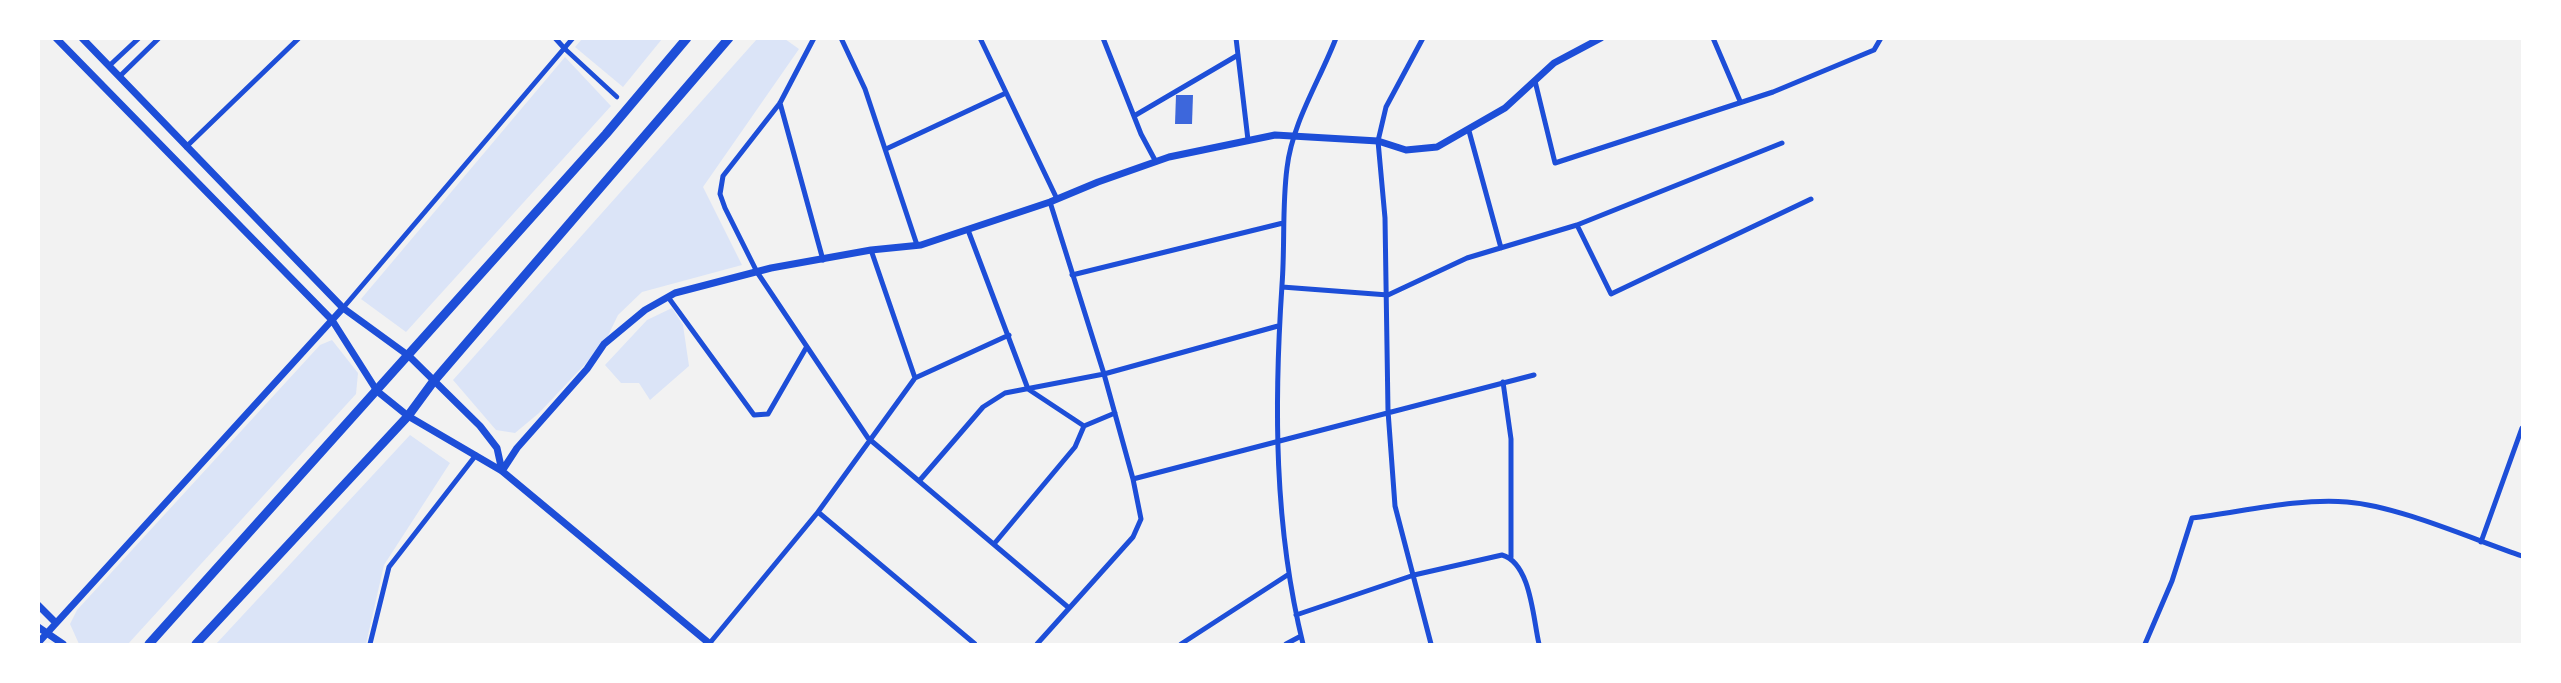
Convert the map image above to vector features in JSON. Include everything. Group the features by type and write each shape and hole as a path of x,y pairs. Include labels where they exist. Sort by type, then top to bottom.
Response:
{"main road":[{"path":"149,645 409,356 687,38"},
{"path":"196,645 408,416 433,382 729,38"}],"street":[{"path":"55,38 332,320 377,391 408,416 502,471 709,644 818,512 868,438 915,379 1009,335"},
{"path":"82,38 343,308 409,356 492,441 498,449 502,471"},
{"path":"109,66 139,38"},
{"path":"119,77 159,38"},
{"path":"287,38 293,44"},
{"path":"186,147 299,38"},
{"path":"555,38 617,97"},
{"path":"38,643 343,308 572,38"},
{"path":"814,38 780,103 723,176 720,194 757,272 868,438 1069,608"},
{"path":"841,38 865,89 917,245"},
{"path":"979,38 1054,200 1072,275 1115,413 1141,519 1133,537 1037,645"},
{"path":"1104,38 1134,116 1156,162"},
{"path":"1236,38 1248,140"},
{"path":"1303,645 1282,530 1277,440 1278,326 1282,287 1283,223 1287,167 1294,135 1336,38"},
{"path":"1423,38 1386,107 1378,141 1388,295 1388,411 1395,506 1431,645"},
{"path":"1713,38 1740,101"},
{"path":"1535,81 1555,163 1773,92 1874,50 1881,38"},
{"path":"502,471 517,448 587,369 604,344 645,310 668,297 757,272 871,250 917,245 1054,200 1156,162 1248,140 1294,135 1378,141 1406,150 1437,147 1505,108 1554,64 1601,39"},
{"path":"1134,116 1238,55"},
{"path":"886,149 1006,93"},
{"path":"780,103 823,260"},
{"path":"1469,131 1502,248"},
{"path":"1282,287 1388,295 1467,258 1577,225 1782,143"},
{"path":"1577,225 1611,294 1811,199"},
{"path":"1072,275 1283,223"},
{"path":"968,229 1028,389 1084,426"},
{"path":"871,250 915,379"},
{"path":"668,297 754,415 768,414 806,348"},
{"path":"920,480 983,407 1005,394 1104,374 1278,326"},
{"path":"1133,479 1534,375"},
{"path":"1503,382 1511,439 1511,557 1522,572 1539,645"},
{"path":"994,544 1075,447 1084,426 1115,413"},
{"path":"2481,542 2522,428"},
{"path":"370,645 389,567 476,455"},
{"path":"2145,645 2172,581 2192,518 2321,502 2348,502 2378,508 2522,556"},
{"path":"818,512 975,645"},
{"path":"1296,615 1414,575 1502,555 1511,557"},
{"path":"1181,645 1289,574"},
{"path":"38,605 56,623"},
{"path":"38,627 63,645"},
{"path":"1286,645 1301,636"}],"shaded area":[{"path":"582,39 662,39 623,87 575,47"},
{"path":"757,39 785,39 799,49 703,187 742,265 642,292 618,315 604,344 539,413 515,433 496,430 453,380"},
{"path":"565,57 611,106 406,332 361,299"},
{"path":"672,308 683,325 689,366 650,400 639,383 621,383 605,365 647,320"},
{"path":"332,340 358,373 356,394 128,644 79,644 70,624 77,610 320,345"},
{"path":"410,435 450,463 384,565 366,644 216,644"}],"building":[{"path":"1176,95 1193,95 1192,124 1175,124"}]}
